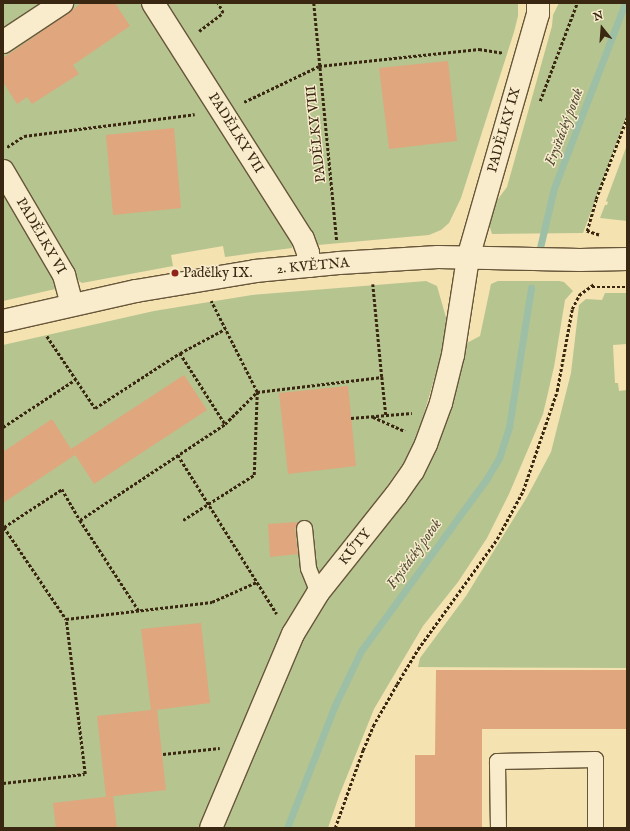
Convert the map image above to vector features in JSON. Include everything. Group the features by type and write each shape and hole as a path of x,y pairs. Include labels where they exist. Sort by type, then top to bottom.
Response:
{"street":[{"path":"3,42 62,3"},
{"name":"PADĚLKY VII","path":"153,3 303,240 308,253 309,266"},
{"name":"PADĚLKY IX","path":"468,258 538,14 538,3"},
{"name":"PADĚLKY VI","path":"3,171 64,275 72,304"},
{"name":"2. KVĚTNA","path":"3,321 72,304 136,291 239,274 339,263 438,257 591,260 627,259"},
{"name":"KÚTY","path":"211,828 293,634 318,593 396,495 413,471 426,444 441,403 453,356 468,258"}],"lane":[{"path":"304,528 308,568 318,593"},
{"path":"498,828 497,761 595,759 595,828"}],"path":[{"path":"181,45 223,13 218,3"},
{"name":"PADĚLKY VIII","path":"314,3 339,263"},
{"path":"3,150 24,136 222,112 319,66 479,49 526,57"},
{"path":"335,828 373,726 418,649 497,539 523,491 557,391 572,310 579,295 598,280 591,260 604,237 587,231 596,199 627,118"},
{"path":"372,278 386,416"},
{"path":"585,284 591,287 627,287"},
{"path":"183,520 254,474 257,392 208,296"},
{"path":"46,335 95,408 180,353 225,329"},
{"path":"180,353 225,424"},
{"path":"80,520 225,424 257,392 382,377"},
{"path":"3,427 76,379"},
{"path":"351,418 417,413"},
{"path":"373,416 411,434"},
{"path":"178,455 281,621"},
{"path":"3,783 85,774 66,620 4,527 62,489 80,520 139,611"},
{"path":"66,620 212,602 258,582"},
{"path":"163,754 220,748"}],"green space":[{"path":"3,3 145,3 293,244 292,248 225,257 223,246 171,255 173,266 82,283 79,281 3,162"},
{"path":"163,3 518,3 518,16 514,32 461,198 449,223 441,230 429,235 318,245"},
{"path":"559,3 627,3 627,115 583,233 492,234 489,224 495,203 507,187 552,26 553,15"},
{"path":"627,145 627,221 600,218 605,205 607,205 608,202 606,201"},
{"path":"3,189 64,287 3,301"},
{"path":"426,281 437,286 449,328 414,448 346,544 248,713 199,828 3,828 3,345 154,311 252,295"},
{"path":"498,281 559,281 564,282 573,291 565,300 554,367 543,414 509,494 487,538 458,582 423,626 374,709 339,796 328,828 223,828 288,659 328,599 385,526 430,458 458,382 465,344 480,336 491,284"},
{"path":"605,293 627,293 627,344 613,345 615,383 618,383 619,391 627,390 627,668 418,667 420,658 466,596 527,497 551,452 571,373 579,305 586,299 602,300"}],"building":[{"path":"81,3 115,3 130,26 73,65 79,74 32,104 27,97 17,104 3,82 3,58 69,13"},
{"path":"448,61 457,141 389,149 379,68"},
{"path":"174,128 181,208 113,215 106,135"},
{"path":"184,375 207,410 94,484 72,450 75,455 3,503 3,452 52,419 71,449"},
{"path":"348,386 356,466 288,474 279,393"},
{"path":"298,522 295,529 298,554 270,557 268,524"},
{"path":"201,623 210,703 157,710 166,790 106,797 97,716 151,710 141,629"},
{"path":"436,670 627,670 627,729 482,729 482,828 415,828 415,755 435,755"},
{"path":"113,796 117,828 56,828 53,803"}],"waterway":[{"name":"Fryštácký potok","path":"538,256 554,188 625,3"},
{"name":"Fryštácký potok","path":"287,828 335,705 361,651 487,478 499,458 509,427 531,288"}],"place":[{"name":"Padělky IX.","path":"175,273"}]}
